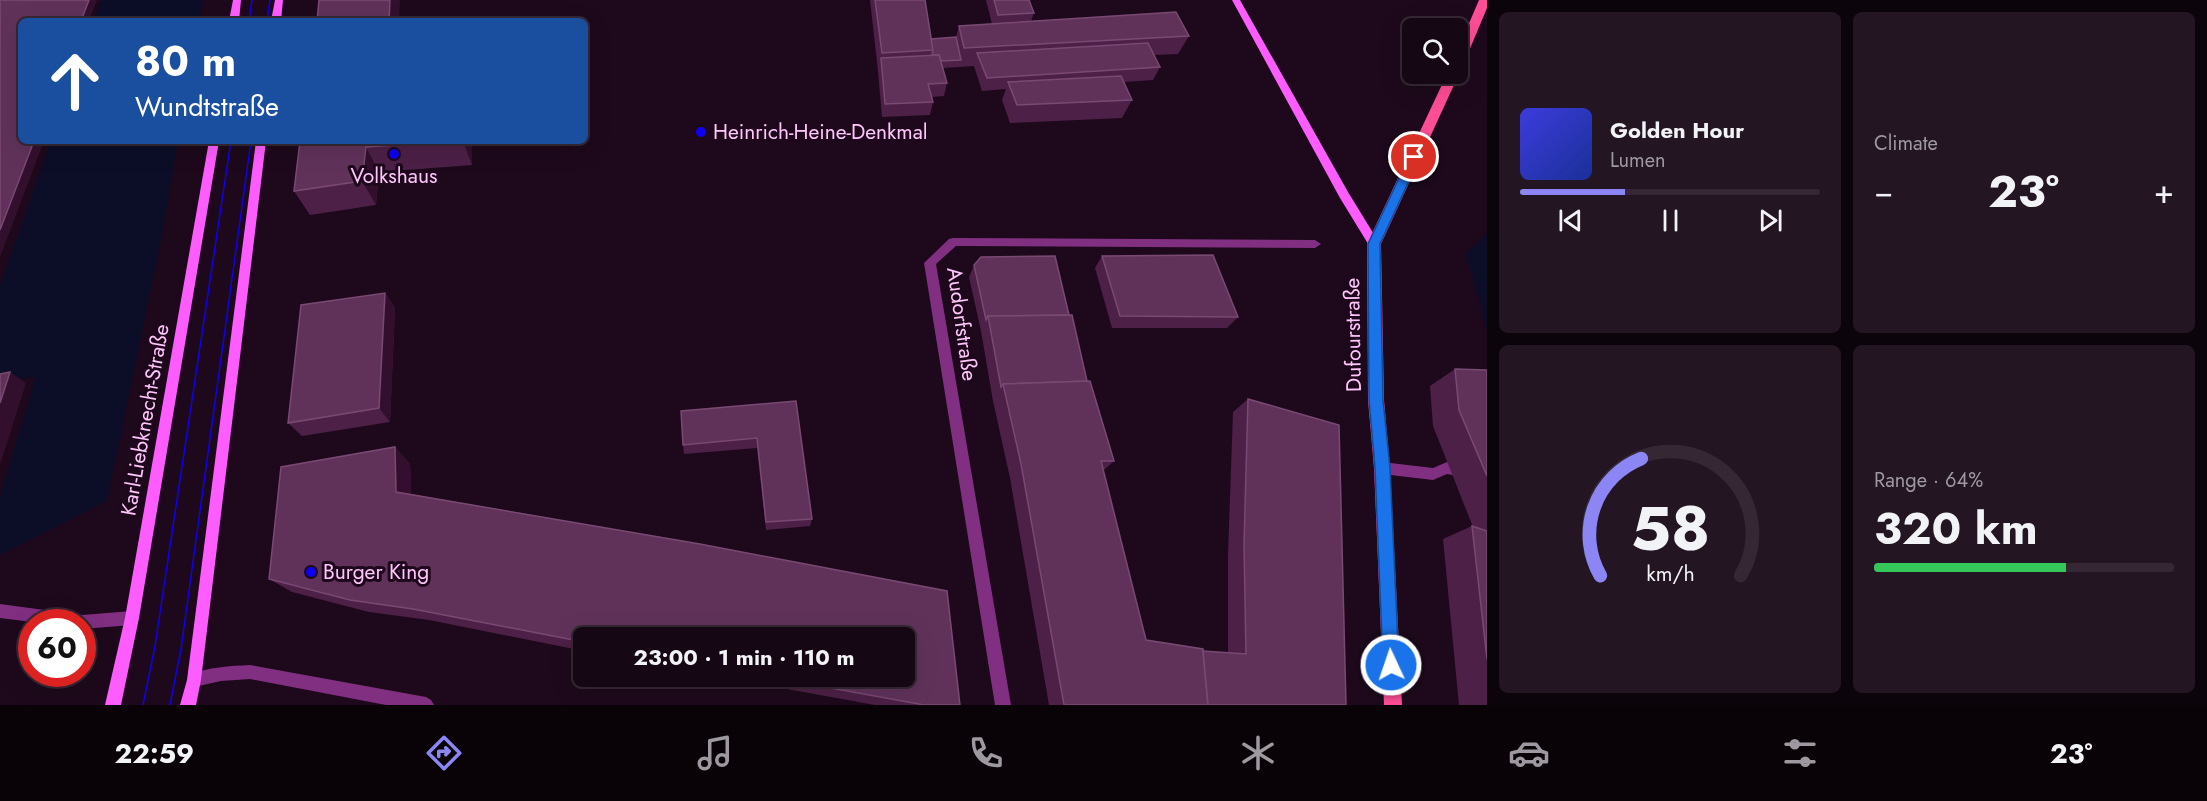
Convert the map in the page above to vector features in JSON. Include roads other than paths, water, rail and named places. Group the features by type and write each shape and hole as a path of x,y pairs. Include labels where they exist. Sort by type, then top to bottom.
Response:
{"main road":[{"path":"234,18 237,0"},
{"path":"276,18 279,0"},
{"path":"1236,0 1344,195 1374,244"},
{"path":"1468,40 1485,0"},
{"path":"1374,244 1449,84"},
{"name":"Karl-Liebknecht-Straße","path":"113,705 132,618 213,144"},
{"path":"188,705 194,680 261,144"},
{"name":"Dufourstraße","path":"1374,244 1376,400 1382,468 1393,705"}],"street":[{"name":"Audorfstraße","path":"1003,705 930,263 953,242 1315,244"},
{"path":"1382,468 1434,474 1447,468 1487,475"},
{"path":"0,611 82,622 132,618"},
{"path":"194,680 221,674 250,672 426,705"}],"tram line":[{"path":"249,18 252,0"},
{"path":"267,18 270,0"},
{"path":"143,705 155,646 231,144"},
{"path":"170,705 181,649 251,144"}],"place":[{"name":"Heinrich-Heine-Denkmal","path":"701,132"},
{"name":"Volkshaus","path":"394,154"},
{"name":"Burger King","path":"311,572"}]}
